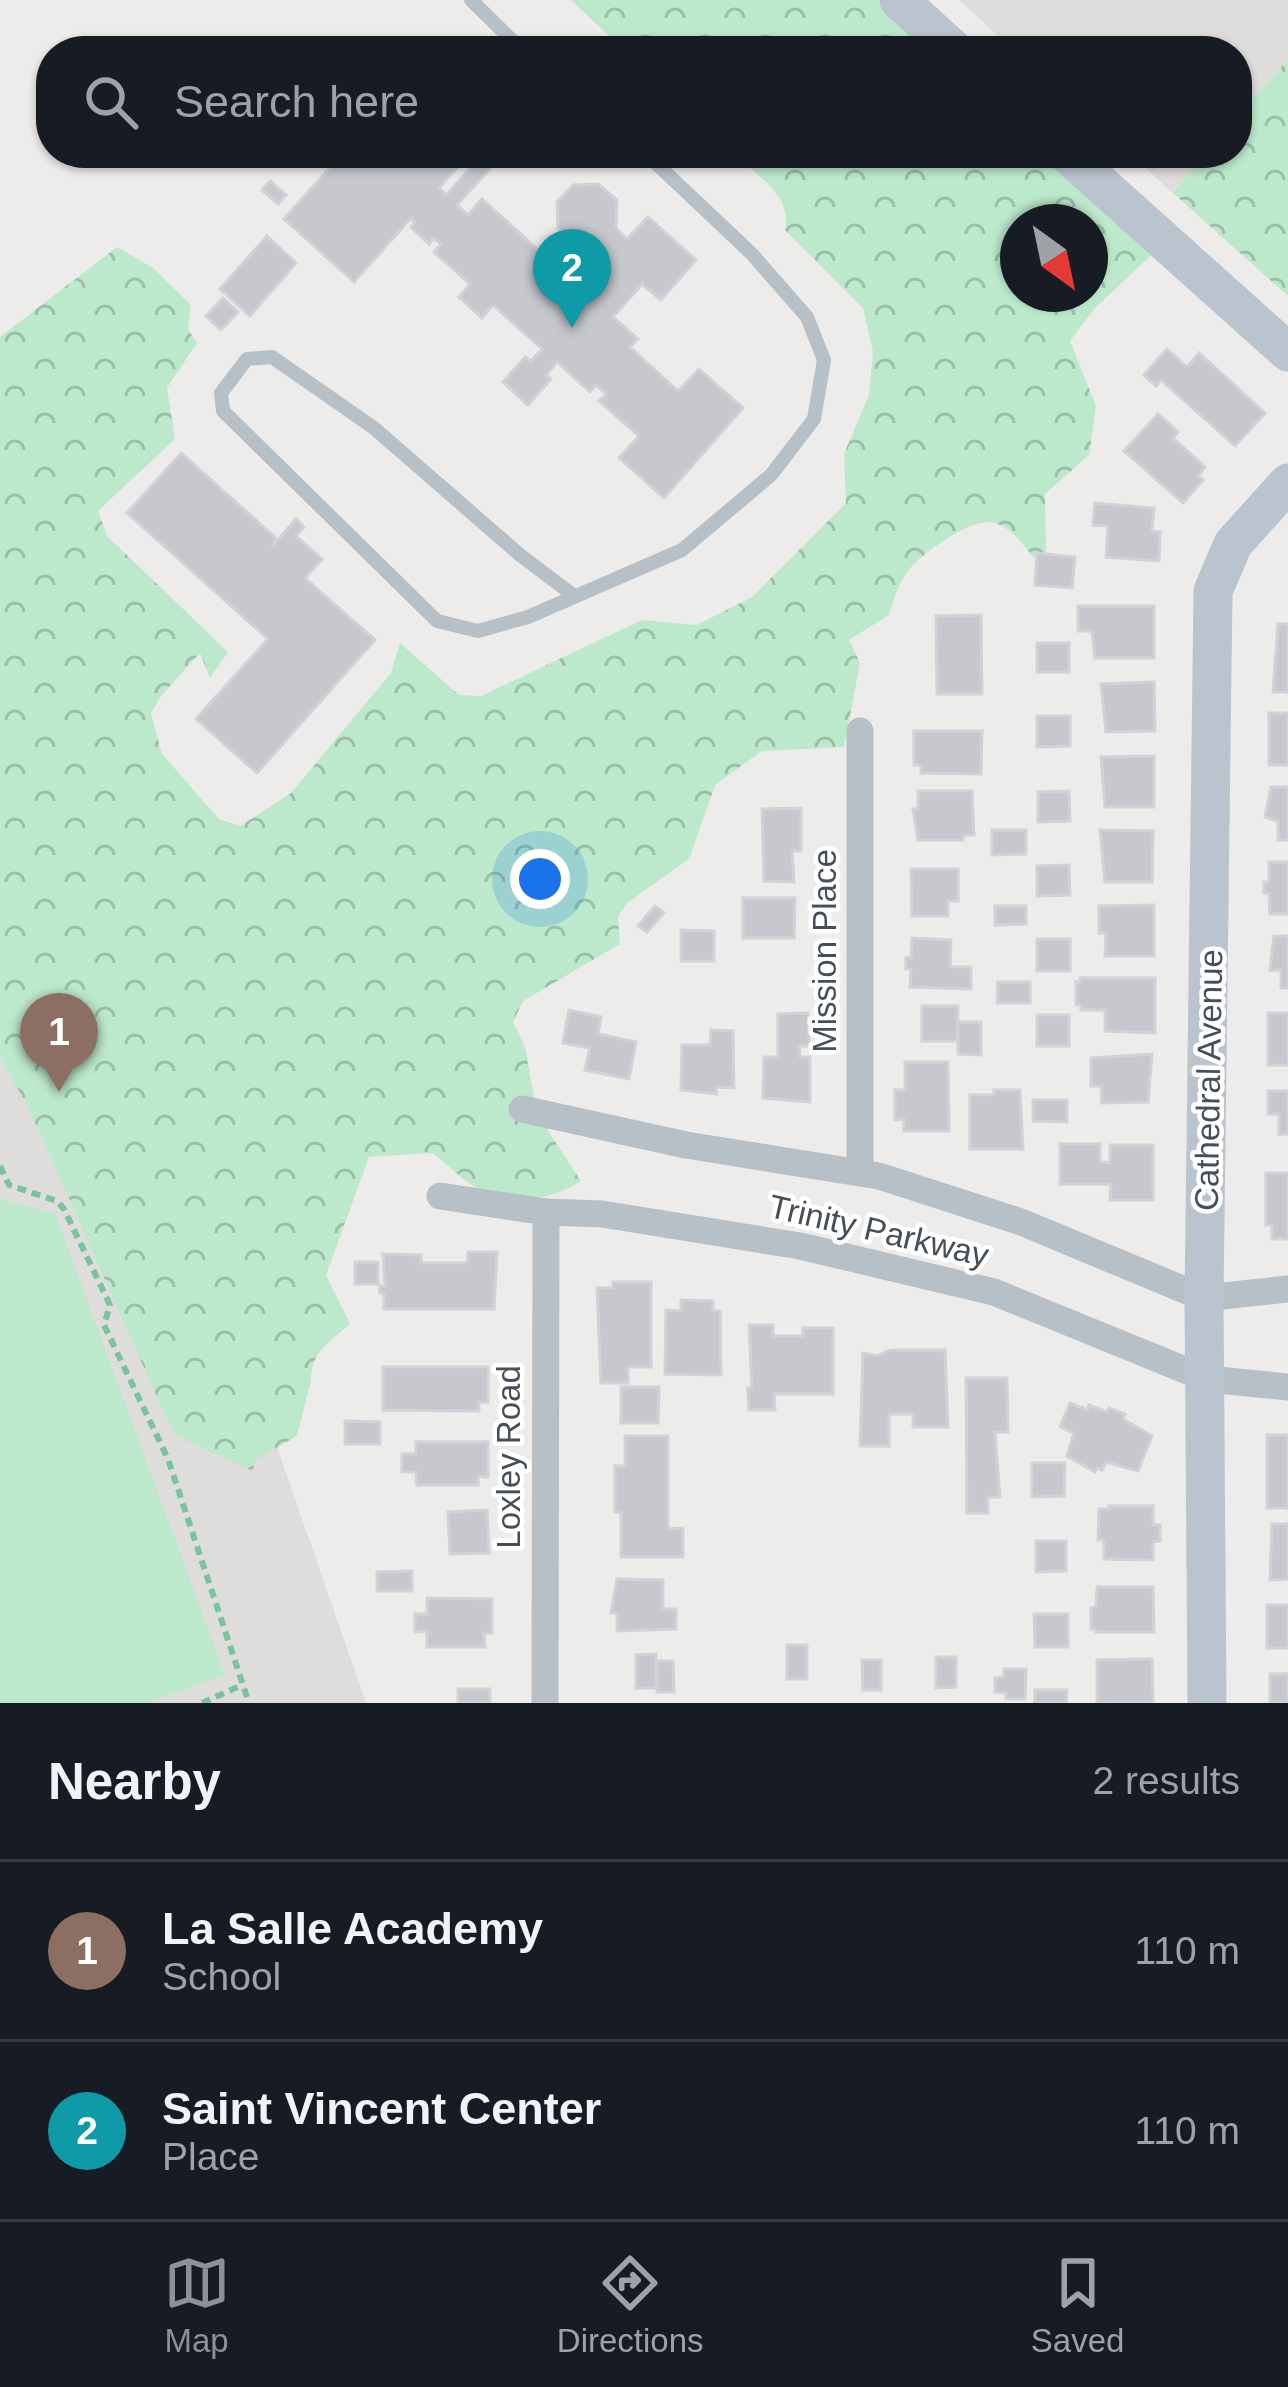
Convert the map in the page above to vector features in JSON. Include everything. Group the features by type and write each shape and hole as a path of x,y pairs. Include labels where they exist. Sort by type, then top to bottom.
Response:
{"street":[{"path":"899,0 939,36"},
{"path":"1083,168 1288,352"},
{"name":"Cathedral Avenue","path":"1207,1703 1204,1298 1213,592 1233,544 1288,483"},
{"name":"Mission Place","path":"860,730 860,1172"},
{"path":"522,1109 686,1145 860,1172 1021,1222 1204,1298 1288,1289"},
{"name":"Trinity Parkway","path":"440,1196 546,1212 602,1214 800,1246 994,1292 1207,1379 1288,1387"},
{"name":"Loxley Road","path":"545,1703 546,1212"}],"lane":[{"path":"471,0 508,36"},
{"path":"573,595 374,428 272,357 247,359 221,393 223,411 437,621 478,632 528,617 682,550 771,475 814,418 824,360 806,317 751,254 661,168"}],"path":[{"path":"0,1166 9,1185 57,1202 64,1209 110,1305 104,1325 168,1459 248,1703"},
{"path":"202,1703 242,1684"}],"shaded area":[{"path":"959,0 1288,0 1288,59 1252,101 1252,36 999,36"},
{"path":"1146,168 1194,168 1173,193"},
{"path":"0,858 235,1326 366,1703 0,1703"}],"green space":[{"path":"571,0 895,0 935,36 609,36"},
{"path":"1288,59 1288,296 1173,193 1194,168 1252,168 1252,101"},
{"path":"750,168 1080,168 1164,243 1108,296 1108,204 1000,204 1000,312 1092,312 1070,341 1096,406 1089,455 1045,494 1046,553 1033,557 1009,530 989,522 957,532 922,556 908,571 889,615 849,640 860,663 844,747 762,751 715,785 689,859 627,903 618,917 620,944 523,1001 513,1022 525,1047 537,1114 581,1181 545,1196 505,1198 473,1186 433,1153 369,1157 326,1275 350,1324 314,1362 297,1436 255,1460 253,1471 174,1435 29,1109 0,1057 0,337 117,247 153,268 191,305 188,329 197,343 167,388 175,439 98,511 107,536 228,652 210,678 200,653 151,713 162,754 219,819 240,826 291,793 391,673 400,643 459,695 481,696 642,620 697,625 752,597 846,503 844,454 869,395 873,352 863,308 785,230 784,207"},
{"path":"0,1199 55,1213 225,1675 147,1703 0,1703"}],"building":[{"path":"330,168 457,168 439,188 446,195 470,168 490,168 457,205 468,215 482,199 543,254 562,232 557,202 573,185 598,184 617,200 616,228 627,239 648,217 696,260 661,300 642,284 613,317 638,339 630,347 678,391 699,369 743,408 664,498 619,458 639,436 599,401 606,394 596,385 590,392 557,362 546,375 551,379 528,405 503,382 525,357 531,361 542,349 493,305 482,318 459,297 470,284 434,252 441,244 434,238 429,244 411,227 415,222 411,218 354,282 284,219"},
{"path":"270,181 286,195 278,204 262,190"},
{"path":"267,236 296,263 250,316 220,289"},
{"path":"223,298 238,312 221,330 206,316"},
{"path":"1167,349 1187,367 1199,353 1265,413 1235,446 1161,380 1156,386 1144,375"},
{"path":"1158,414 1178,432 1173,438 1205,467 1198,476 1203,480 1183,503 1124,451"},
{"path":"181,453 277,539 272,547 296,519 304,527 296,536 322,559 305,578 375,640 257,773 196,719 268,639 127,513"},
{"path":"1095,503 1154,508 1152,531 1160,532 1159,561 1106,557 1108,526 1093,525"},
{"path":"1037,553 1075,557 1072,588 1035,585"},
{"path":"1078,606 1154,606 1154,658 1095,658 1092,631 1078,631"},
{"path":"981,615 982,694 937,694 936,616"},
{"path":"1278,624 1288,624 1288,692 1273,692"},
{"path":"1037,643 1069,643 1069,672 1037,672"},
{"path":"1154,682 1155,731 1106,732 1101,684"},
{"path":"1269,713 1288,713 1288,765 1269,765"},
{"path":"1037,716 1070,716 1070,746 1037,747"},
{"path":"914,731 982,731 981,774 921,773 921,765 914,765"},
{"path":"1154,756 1154,807 1105,807 1101,757"},
{"path":"1271,787 1288,787 1288,840 1278,840 1278,821 1265,817"},
{"path":"918,791 972,791 974,835 963,835 963,840 918,840 913,809 918,809"},
{"path":"1069,791 1070,821 1038,822 1038,792"},
{"path":"801,808 801,851 792,851 794,882 764,881 762,809"},
{"path":"992,830 1026,830 1026,854 992,855"},
{"path":"1100,830 1153,831 1152,882 1105,882"},
{"path":"1269,862 1288,862 1288,914 1270,914 1269,894 1264,893"},
{"path":"1069,865 1070,895 1037,896 1037,866"},
{"path":"911,869 958,869 958,901 948,901 948,916 912,916"},
{"path":"743,898 795,898 794,938 743,938"},
{"path":"1154,905 1154,956 1105,956 1106,933 1099,933 1099,906"},
{"path":"655,906 664,913 647,932 638,926"},
{"path":"995,906 1026,906 1026,924 995,925"},
{"path":"681,930 714,931 714,961 681,961"},
{"path":"1274,936 1288,936 1288,988 1281,988 1281,970 1270,970"},
{"path":"912,938 951,940 950,967 971,967 971,989 910,987 906,958 911,958"},
{"path":"1037,939 1070,939 1070,971 1037,971"},
{"path":"1080,978 1155,978 1155,1033 1105,1031 1105,1010 1081,1010 1076,1005"},
{"path":"998,982 1030,982 1030,1003 997,1003"},
{"path":"922,1006 958,1006 957,1041 922,1041"},
{"path":"569,1010 601,1017 598,1034 636,1042 629,1079 585,1070 590,1048 563,1043"},
{"path":"808,1013 809,1046 799,1046 800,1057 810,1057 810,1102 763,1098 764,1057 778,1057 778,1014"},
{"path":"1268,1013 1288,1013 1288,1065 1268,1065"},
{"path":"1037,1015 1069,1015 1069,1046 1037,1046"},
{"path":"958,1022 981,1022 981,1055 958,1054"},
{"path":"711,1030 733,1031 734,1088 716,1087 717,1094 681,1090 682,1045 710,1045"},
{"path":"1152,1054 1148,1102 1102,1103 1101,1086 1091,1086 1091,1058"},
{"path":"905,1062 948,1062 949,1131 904,1131 904,1119 895,1120 895,1090 905,1090"},
{"path":"994,1090 1020,1090 1023,1149 970,1149 970,1095 994,1095"},
{"path":"1268,1091 1288,1091 1288,1134 1279,1134 1279,1114 1268,1114"},
{"path":"1033,1100 1067,1100 1067,1122 1033,1121"},
{"path":"1060,1144 1100,1144 1100,1162 1110,1163 1110,1145 1153,1145 1153,1200 1110,1200 1111,1184 1060,1184"},
{"path":"1266,1173 1288,1173 1288,1239 1272,1239 1272,1225 1266,1225"},
{"path":"468,1252 497,1252 494,1309 384,1309 384,1293 380,1293 380,1286 385,1286 383,1254 421,1255 421,1263 467,1263"},
{"path":"355,1262 378,1262 378,1284 355,1284"},
{"path":"613,1282 651,1282 651,1367 628,1367 628,1383 601,1383 597,1288 613,1288"},
{"path":"681,1300 713,1301 713,1311 720,1311 721,1375 665,1374 666,1310 681,1311"},
{"path":"749,1325 773,1325 773,1336 803,1336 803,1328 833,1328 833,1394 774,1394 775,1410 749,1410"},
{"path":"891,1350 945,1350 948,1427 913,1427 913,1414 889,1414 889,1446 860,1446 863,1353 877,1356"},
{"path":"383,1367 488,1367 488,1402 479,1402 479,1411 383,1410"},
{"path":"966,1378 1007,1378 1008,1432 995,1432 1000,1497 988,1497 988,1513 967,1513"},
{"path":"621,1387 659,1387 658,1423 621,1423"},
{"path":"1070,1403 1125,1414 1123,1419 1152,1436 1138,1471 1106,1462 1095,1472 1067,1456 1074,1433 1060,1427"},
{"path":"345,1421 380,1422 380,1444 345,1444"},
{"path":"1267,1435 1288,1435 1288,1508 1267,1508"},
{"path":"625,1436 668,1436 668,1529 683,1528 683,1557 621,1557 615,1466 625,1466"},
{"path":"416,1442 488,1442 488,1477 478,1476 478,1485 417,1485 416,1472 402,1472 402,1454 416,1454"},
{"path":"1032,1463 1065,1463 1064,1496 1032,1497"},
{"path":"1153,1506 1153,1525 1160,1525 1160,1541 1153,1542 1153,1560 1104,1559 1104,1540 1098,1540 1099,1509"},
{"path":"487,1510 489,1553 450,1554 448,1512"},
{"path":"1272,1524 1288,1524 1288,1579 1270,1580"},
{"path":"1036,1541 1066,1541 1066,1571 1036,1572"},
{"path":"412,1571 412,1591 377,1591 377,1572"},
{"path":"617,1579 663,1580 663,1609 676,1609 676,1629 617,1631 617,1613 611,1613"},
{"path":"1097,1587 1153,1587 1154,1632 1091,1629"},
{"path":"427,1598 492,1599 492,1633 484,1633 485,1647 427,1647 427,1631 415,1632 415,1614 427,1614"},
{"path":"1267,1605 1288,1605 1288,1648 1267,1648"},
{"path":"1034,1614 1068,1614 1068,1647 1035,1647"},
{"path":"787,1645 807,1645 807,1679 787,1679"},
{"path":"656,1654 656,1688 636,1688 636,1655"},
{"path":"936,1657 956,1657 956,1687 936,1688"},
{"path":"1152,1659 1153,1702 1097,1703 1097,1660"},
{"path":"862,1660 881,1660 881,1690 863,1690"},
{"path":"657,1661 673,1661 674,1692 657,1692"},
{"path":"1004,1669 1026,1669 1025,1699 1006,1699 1006,1693 995,1692 995,1678 1004,1677"},
{"path":"1270,1674 1288,1674 1288,1703 1270,1703"},
{"path":"458,1689 490,1689 490,1703 458,1703"},
{"path":"1035,1690 1067,1690 1066,1703 1035,1703"}],"place":[{"name":"Saint Vincent Center","path":"572,328"},
{"name":"La Salle Academy","path":"59,1092"}]}
